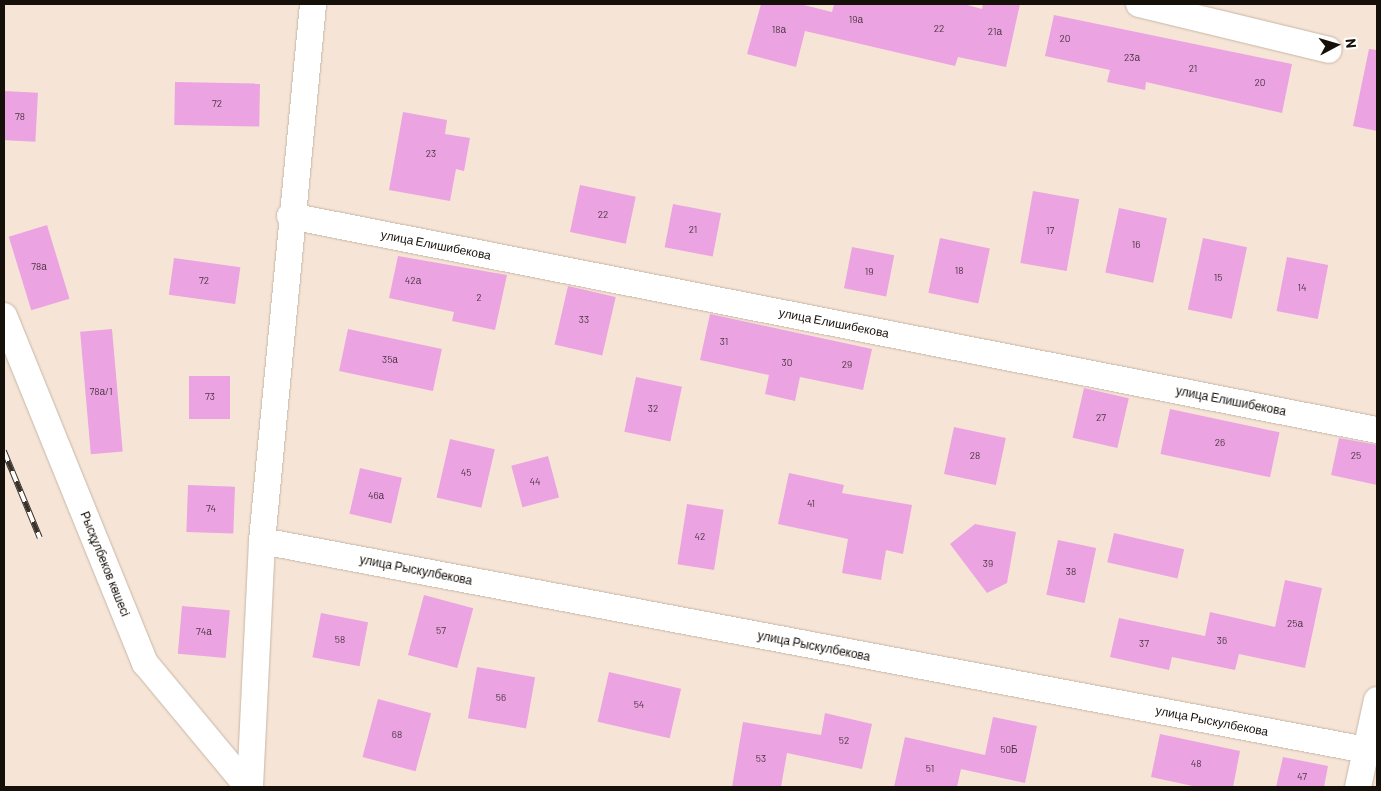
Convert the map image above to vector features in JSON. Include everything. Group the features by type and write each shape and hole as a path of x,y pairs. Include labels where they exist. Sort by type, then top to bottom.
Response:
{"street":[{"path":"249,787 262,541 290,216 313,4"},
{"path":"1139,4 1328,50"},
{"name":"улица Елишибекова","path":"290,216 1377,430"},
{"name":"Рысқұлбеков көшесі","path":"4,316 145,663 249,787"},
{"name":"улица Рыскулбекова","path":"262,541 1366,750"},
{"path":"1358,787 1377,700"}],"building":[{"path":"761,4 800,4 832,12 834,4 964,4 982,9 983,4 1020,4 1006,67 958,57 955,66 805,31 796,67 747,54"},
{"path":"1054,15 1292,64 1282,113 1146,82 1145,90 1107,82 1110,70 1045,56"},
{"path":"1369,49 1377,50 1377,131 1353,126"},
{"path":"175,82 260,83 259,126 174,125"},
{"path":"4,91 38,93 35,142 4,140"},
{"path":"403,112 447,120 445,134 470,138 464,171 456,169 450,201 389,190"},
{"path":"580,185 636,197 626,244 570,232"},
{"path":"1033,191 1079,199 1067,271 1020,263"},
{"path":"673,204 721,213 713,257 665,247"},
{"path":"1119,208 1167,218 1153,283 1105,273"},
{"path":"47,225 70,299 31,310 9,237"},
{"path":"940,238 990,249 978,303 928,293"},
{"path":"1203,238 1247,247 1232,319 1188,309"},
{"path":"852,247 894,255 886,296 844,288"},
{"path":"398,256 507,275 495,330 452,321 454,312 389,298"},
{"path":"1287,257 1328,265 1318,319 1277,311"},
{"path":"174,258 240,267 235,304 169,295"},
{"path":"568,286 616,297 602,355 555,344"},
{"path":"710,314 872,349 863,390 800,377 795,401 765,394 769,375 700,360"},
{"path":"112,329 123,452 91,454 80,332"},
{"path":"348,329 442,349 433,391 339,371"},
{"path":"189,376 230,376 230,419 189,419"},
{"path":"636,377 682,387 670,442 624,432"},
{"path":"1084,388 1129,398 1117,448 1073,438"},
{"path":"1170,409 1280,432 1270,477 1160,454"},
{"path":"954,427 1006,438 996,485 944,474"},
{"path":"1339,438 1377,445 1377,485 1331,475"},
{"path":"450,439 495,449 481,508 437,497"},
{"path":"548,456 559,498 522,507 511,466"},
{"path":"360,468 402,478 391,523 349,514"},
{"path":"789,473 844,485 842,493 912,505 903,554 886,550 881,580 842,573 848,539 778,524"},
{"path":"188,485 235,487 233,534 186,532"},
{"path":"687,504 724,510 714,570 677,564"},
{"path":"975,524 1016,532 1007,583 987,593 950,544"},
{"path":"1114,533 1184,549 1177,578 1107,562"},
{"path":"1058,540 1096,548 1085,603 1046,595"},
{"path":"1285,580 1322,588 1305,668 1239,654 1235,670 1172,657 1169,670 1110,657 1119,618 1205,636 1210,612 1275,627"},
{"path":"424,595 473,608 457,668 408,655"},
{"path":"182,606 230,610 226,658 178,654"},
{"path":"321,613 368,622 360,666 312,657"},
{"path":"477,667 535,677 526,728 468,718"},
{"path":"609,672 681,689 670,738 598,722"},
{"path":"378,699 431,713 416,771 362,757"},
{"path":"825,713 872,724 862,769 787,753 781,787 732,787 743,722 821,735"},
{"path":"993,717 1037,726 1025,783 961,769 957,787 894,787 905,737 985,755"},
{"path":"1160,734 1240,751 1233,787 1197,787 1151,777"},
{"path":"1283,757 1328,766 1324,787 1276,787"}],"railway":[{"path":"4,451 40,538"}]}
